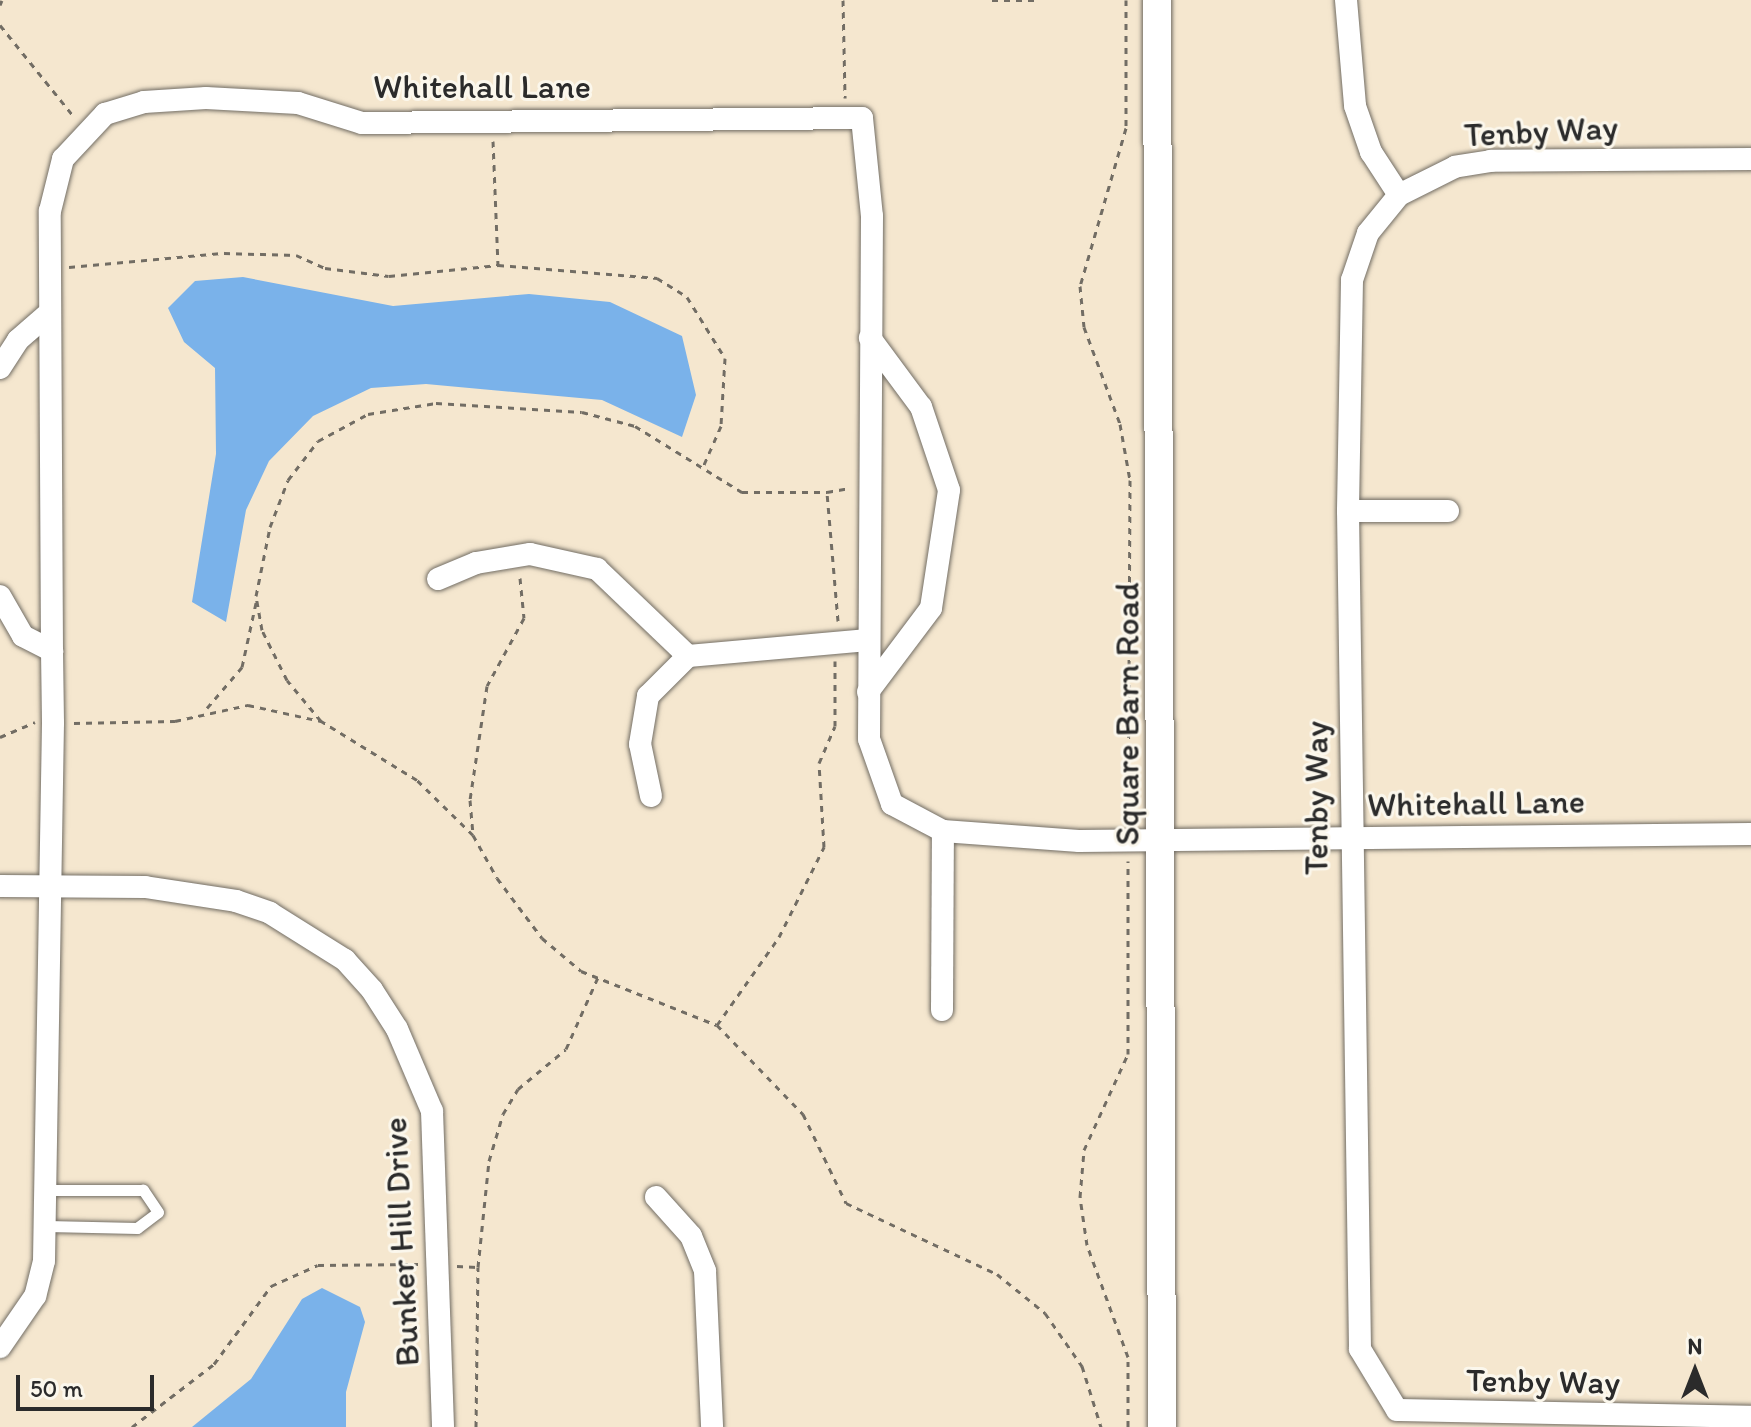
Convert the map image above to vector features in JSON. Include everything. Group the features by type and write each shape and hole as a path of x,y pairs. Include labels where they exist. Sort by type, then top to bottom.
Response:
{"street":[{"name":"Square Barn Road","path":"1157,0 1164,839 1162,1427"},
{"path":"1346,0 1349,83 1371,152 1399,195"},
{"name":"Whitehall Lane","path":"0,1347 35,1296 47,1226 49,1190 52,651 48,314 55,183 85,130 120,108 206,98 298,103 362,123 862,118 872,216 869,739 892,804 943,831 1128,840 1751,834"},
{"name":"Tenby Way","path":"1751,159 1491,161 1455,167 1399,195 1368,233 1352,280 1348,511 1349,839 1360,1349 1397,1410 1751,1417"},
{"path":"0,368 48,314"},
{"path":"868,692 931,608 949,490 921,407 870,338"},
{"path":"1348,511 1448,511"},
{"path":"438,579 518,556 597,569 688,656"},
{"path":"0,596 23,636 52,651"},
{"path":"651,796 640,744 648,696 688,656 868,640"},
{"path":"942,1010 943,831"},
{"name":"Bunker Hill Drive","path":"0,886 145,887 236,901 270,913 345,960 397,1029 432,1111 443,1427"},
{"path":"656,1197 691,1236 705,1271 712,1427"}],"lane":[{"path":"47,1226 137,1228 158,1212 143,1190 49,1190"}],"path":[{"path":"843,0 845,118"},
{"path":"992,0 1035,0"},
{"path":"1126,0 1126,128 1080,286 1084,327 1120,424 1130,480 1128,1054 1084,1150 1080,1197 1087,1245 1128,1357 1128,1427"},
{"path":"0,25 85,130"},
{"path":"493,121 498,265"},
{"path":"49,268 224,253 296,255 389,276 498,265 607,269 657,278 687,297 725,358 721,426 702,470"},
{"path":"207,708 250,647 256,596 288,480 318,441 368,414 436,403 582,412 635,426 742,492 827,492 869,484"},
{"path":"717,1025 779,937 824,847 819,763 835,726 835,644 827,492"},
{"path":"473,835 474,737 487,686 524,618 518,556"},
{"path":"256,596 262,630 287,680 321,721"},
{"path":"77,723 175,721 207,708 272,706 321,721 417,780 473,835 542,938 598,977 717,1025 803,1114 846,1203 997,1274 1045,1313 1082,1366 1101,1427"},
{"path":"476,1427 478,1267 489,1161 503,1114 518,1089 566,1049 598,977"},
{"path":"132,1427 214,1364 271,1286 318,1265 438,1264 478,1267"}],"water":[{"path":"243,277 393,306 529,294 610,302 682,336 696,395 682,437 602,400 426,384 371,388 313,416 269,461 246,510 226,622 192,602 216,454 215,368 184,342 168,308 195,281"},
{"path":"322,1288 360,1307 365,1322 346,1392 346,1427 192,1427 251,1379 302,1299"}]}
